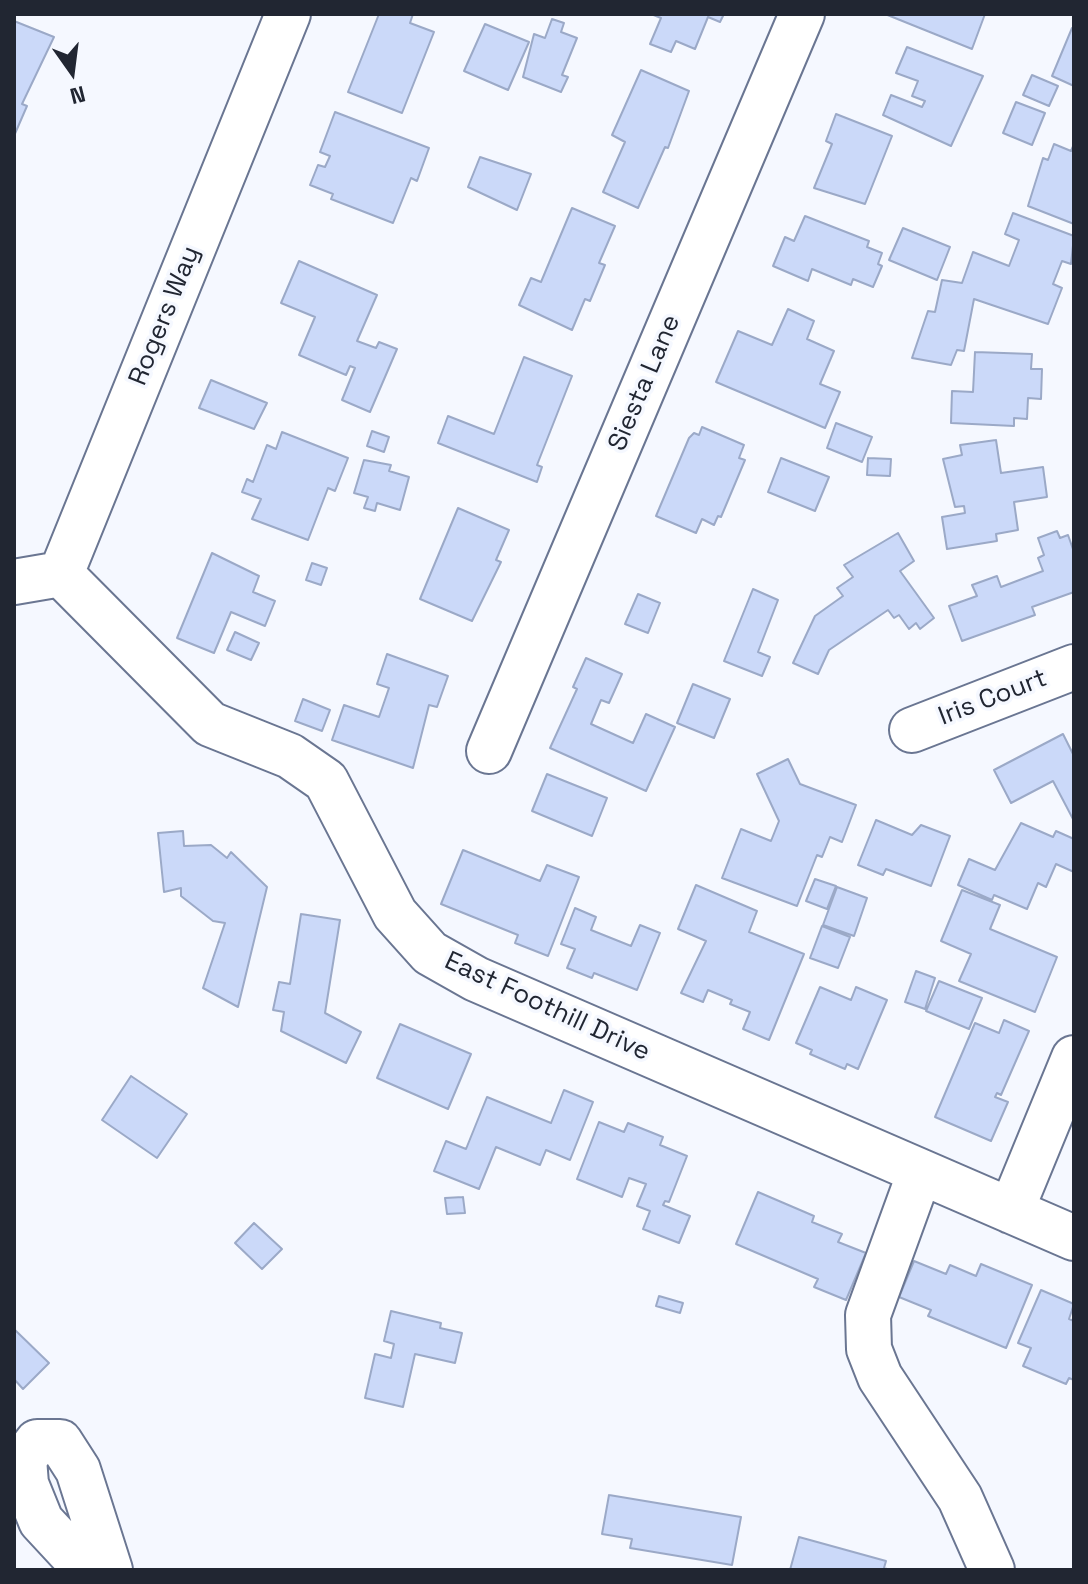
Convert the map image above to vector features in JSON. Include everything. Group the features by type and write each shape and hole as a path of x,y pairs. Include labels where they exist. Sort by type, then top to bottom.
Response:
{"street":[{"name":"Rogers Way","path":"61,574 288,14"},
{"name":"Siesta Lane","path":"489,751 802,14"},
{"path":"14,582 61,574"},
{"name":"East Foothill Drive","path":"61,574 210,724 290,756 326,781 395,914 430,953 476,979 1074,1238"},
{"name":"Iris Court","path":"912,730 1074,667"},
{"path":"1011,1211 1074,1058"},
{"path":"920,1172 868,1315 869,1349 880,1377 960,1498 992,1570"}],"building":[{"path":"379,14 413,14 410,23 434,32 402,113 348,92"},
{"path":"651,14 724,14 720,22 708,17 695,49 676,41 671,52 650,44 661,18"},
{"path":"885,14 985,14 972,49"},
{"path":"552,19 564,23 561,32 577,38 562,75 568,77 561,92 523,77 534,34 545,38"},
{"path":"14,21 54,37 22,104 27,106 14,136"},
{"path":"485,24 529,42 508,90 464,71"},
{"path":"1074,29 1074,86 1052,76"},
{"path":"907,47 983,76 951,146 883,115 891,95 922,107 925,101 912,96 918,81 896,73"},
{"path":"641,70 689,91 668,148 665,147 638,208 603,192 625,142 612,135"},
{"path":"1032,75 1058,86 1049,106 1023,95"},
{"path":"1016,102 1045,113 1032,145 1003,133"},
{"path":"335,112 429,148 417,181 411,178 393,223 331,199 333,194 310,185 318,165 325,167 330,156 320,152"},
{"path":"836,114 892,136 865,204 814,188 832,144 826,141"},
{"path":"1054,144 1071,151 1074,144 1074,224 1028,206 1043,158 1048,160"},
{"path":"480,157 531,174 517,210 468,187"},
{"path":"572,208 615,226 599,263 605,265 590,301 585,299 572,330 519,305 531,278 541,282"},
{"path":"1013,213 1074,236 1071,264 1062,261 1053,284 1062,288 1048,324 974,299 964,351 957,350 951,365 912,358 928,311 935,312 942,280 962,283 973,252 1009,266 1019,240 1005,234"},
{"path":"805,216 869,241 867,247 882,253 878,264 882,266 873,287 853,279 851,285 812,269 808,281 773,266 785,237 794,241"},
{"path":"903,228 950,247 937,280 889,260"},
{"path":"299,261 377,295 357,341 376,348 379,342 397,349 370,412 342,400 355,368 350,366 346,375 299,355 315,317 281,303"},
{"path":"788,309 814,321 807,339 834,351 820,384 840,392 825,428 716,382 738,331 772,345"},
{"path":"975,352 1032,354 1031,369 1042,369 1041,399 1028,398 1027,419 1014,418 1014,426 951,423 952,391 973,392"},
{"path":"524,357 572,376 537,465 542,467 537,482 438,443 448,416 494,434"},
{"path":"211,380 267,403 254,429 199,408"},
{"path":"836,423 872,437 862,462 827,448"},
{"path":"702,427 744,445 739,458 745,460 721,517 718,516 714,525 702,519 696,533 656,516 689,438 694,433 699,435"},
{"path":"372,431 389,437 384,452 367,446"},
{"path":"282,432 348,458 335,491 328,488 308,540 252,519 261,499 242,492 247,479 253,482 267,445 276,449"},
{"path":"996,440 1001,473 1043,467 1047,497 1014,502 1018,530 996,534 997,541 947,549 942,517 965,513 964,506 955,507 943,459 962,455 960,445"},
{"path":"781,458 829,477 815,511 768,492"},
{"path":"868,458 891,459 890,476 867,475"},
{"path":"364,460 391,465 389,471 409,477 400,510 377,503 375,511 364,508 368,497 354,493"},
{"path":"458,508 509,530 496,560 501,562 472,621 420,599"},
{"path":"1057,531 1060,538 1068,535 1074,552 1074,592 1032,607 1035,615 962,641 949,606 977,596 972,585 997,576 1001,587 1043,571 1038,558 1044,555 1038,538"},
{"path":"898,533 914,561 900,571 934,618 920,629 916,623 909,629 899,615 894,618 888,610 829,650 818,674 793,663 815,616 843,596 837,588 853,577 844,565"},
{"path":"212,553 259,576 253,592 275,601 265,626 231,612 214,653 177,638"},
{"path":"312,563 327,568 321,585 306,580"},
{"path":"753,589 778,600 758,652 770,657 762,676 724,661"},
{"path":"638,594 660,603 648,633 625,624"},
{"path":"235,632 259,643 251,660 227,650"},
{"path":"387,654 448,676 437,707 429,705 413,768 332,740 344,705 379,717 389,688 377,684"},
{"path":"586,658 622,674 609,703 601,700 591,724 633,743 646,714 675,727 646,791 550,748 577,689 573,687"},
{"path":"693,684 730,699 714,738 677,723"},
{"path":"303,699 330,710 322,731 295,721"},
{"path":"1063,734 1074,756 1074,821 1053,781 1011,803 994,770"},
{"path":"788,759 800,784 856,805 842,842 830,837 822,857 817,855 797,906 722,878 741,829 771,841 779,821 757,774"},
{"path":"547,774 607,798 592,836 532,811"},
{"path":"876,820 912,835 921,825 950,836 931,886 886,869 883,875 858,865"},
{"path":"1021,823 1053,837 1056,831 1074,839 1074,872 1056,864 1046,887 1038,883 1027,909 994,895 992,900 958,885 969,859 995,870"},
{"path":"183,831 184,846 211,845 227,858 231,852 267,887 238,1007 203,988 225,923 213,921 181,896 181,888 164,892 158,833"},
{"path":"463,850 540,881 547,865 579,877 548,956 515,943 518,935 441,904"},
{"path":"815,879 836,886 827,909 806,901"},
{"path":"696,885 757,911 749,932 804,954 769,1040 743,1029 750,1012 730,1004 732,1000 708,990 703,1002 681,993 706,941 678,929"},
{"path":"837,887 867,898 854,936 823,925"},
{"path":"962,890 1000,905 990,929 1057,957 1035,1012 959,981 971,954 941,941"},
{"path":"575,908 596,917 591,930 631,946 640,925 660,933 637,990 594,973 592,978 567,968 575,949 561,944"},
{"path":"301,914 340,920 325,1013 361,1032 346,1063 281,1031 284,1012 273,1010 279,982 290,984"},
{"path":"822,926 850,937 838,968 810,958"},
{"path":"916,971 935,978 925,1009 905,1002"},
{"path":"939,981 982,998 969,1029 926,1011"},
{"path":"820,987 851,1000 856,987 887,1000 858,1069 847,1064 845,1069 810,1054 812,1050 796,1043"},
{"path":"1004,1020 1029,1031 1001,1095 997,1093 995,1097 1008,1102 991,1141 935,1117 975,1023 999,1033"},
{"path":"400,1024 471,1054 448,1109 377,1078"},
{"path":"131,1076 187,1114 157,1158 102,1120"},
{"path":"564,1090 593,1102 570,1160 546,1150 540,1165 496,1147 479,1189 434,1171 446,1141 466,1149 487,1097 551,1123"},
{"path":"599,1122 624,1132 628,1123 663,1137 660,1145 687,1156 669,1202 665,1201 663,1205 690,1216 679,1243 643,1229 650,1211 637,1206 646,1184 629,1178 622,1197 577,1179"},
{"path":"758,1192 814,1216 812,1222 842,1234 838,1242 866,1253 846,1300 814,1287 818,1279 736,1244"},
{"path":"463,1197 465,1213 447,1214 445,1198"},
{"path":"254,1223 282,1249 262,1269 235,1243"},
{"path":"914,1261 946,1274 950,1265 976,1276 981,1264 1032,1285 1006,1348 928,1316 931,1310 899,1297"},
{"path":"1041,1290 1074,1304 1069,1319 1074,1321 1074,1380 1069,1378 1066,1384 1023,1366 1031,1348 1018,1343"},
{"path":"659,1296 683,1303 680,1313 656,1306"},
{"path":"391,1311 441,1323 440,1328 462,1333 455,1363 415,1354 403,1407 365,1398 375,1354 391,1358 394,1344 384,1341"},
{"path":"14,1329 49,1363 23,1389 14,1379"},
{"path":"609,1495 741,1517 732,1565 630,1548 632,1539 602,1534"},
{"path":"799,1537 886,1561 884,1568 890,1570 790,1570"}]}
